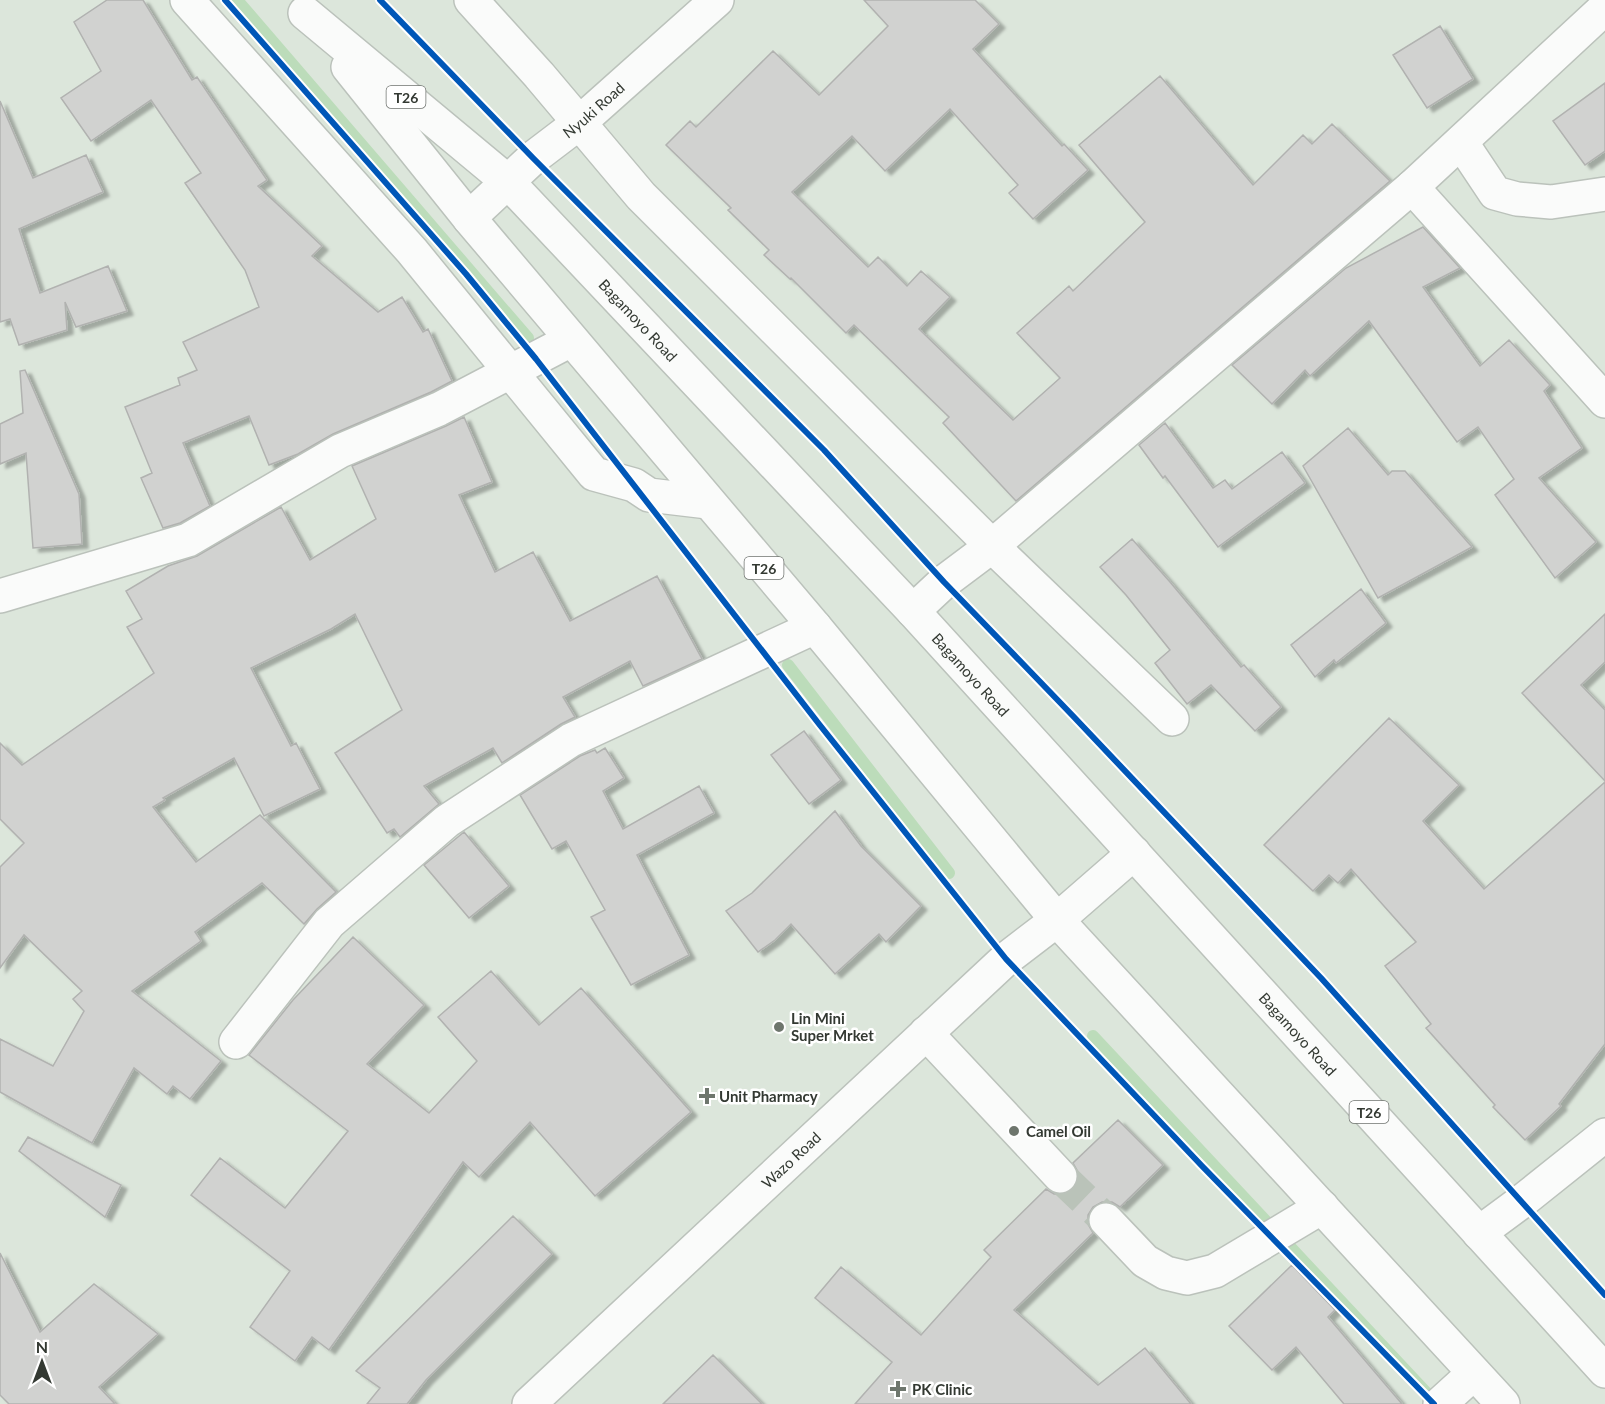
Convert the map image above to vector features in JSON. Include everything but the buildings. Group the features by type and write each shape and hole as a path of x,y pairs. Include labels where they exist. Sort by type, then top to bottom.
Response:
{"main road":[{"path":"187,0 412,250 594,474 634,484 649,495 708,502"},
{"path":"471,0 539,75 641,196 992,546 1172,719"},
{"name":"Nyuki Road","path":"469,218 533,158 579,123 717,0"},
{"name":"Bagamoyo Road","path":"299,6 507,181 913,611 1006,716 1134,853 1605,1371"},
{"name":"Bagamoyo Road","path":"299,6 469,218 815,627 1057,920 1503,1404"},
{"path":"913,611 944,582 992,546 1412,187 1605,8"},
{"path":"1461,142 1496,194 1516,199 1551,202 1605,194"},
{"path":"1412,187 1605,401"},
{"path":"0,596 188,540 340,451 439,409 571,340"},
{"path":"236,1042 328,922 447,820 571,740 815,627"},
{"name":"Wazo Road","path":"529,1404 1006,958 1057,920 1134,853"},
{"path":"926,1033 1060,1176"},
{"path":"1479,1233 1605,1135"},
{"path":"1106,1220 1144,1261 1166,1274 1187,1278 1215,1271 1322,1208"},
{"path":"1440,1404 1474,1373"}],"waterway":[{"path":"237,0 528,338"},
{"path":"788,665 949,873"},
{"path":"1093,1036 1437,1404"}],"tunnel":[{"path":"1060,1176 1106,1220"}],"cycle path":[{"path":"225,0 466,274 536,359 819,724 1006,959 1202,1166 1434,1404"},
{"path":"380,0 533,158 824,450 944,582 1321,978 1605,1295"}],"place":[{"name":"Lin Mini Super Mrket","path":"779,1027"},
{"name":"Unit Pharmacy","path":"707,1096"},
{"name":"Camel Oil","path":"1014,1131"},
{"name":"PK Clinic","path":"898,1389"}]}
